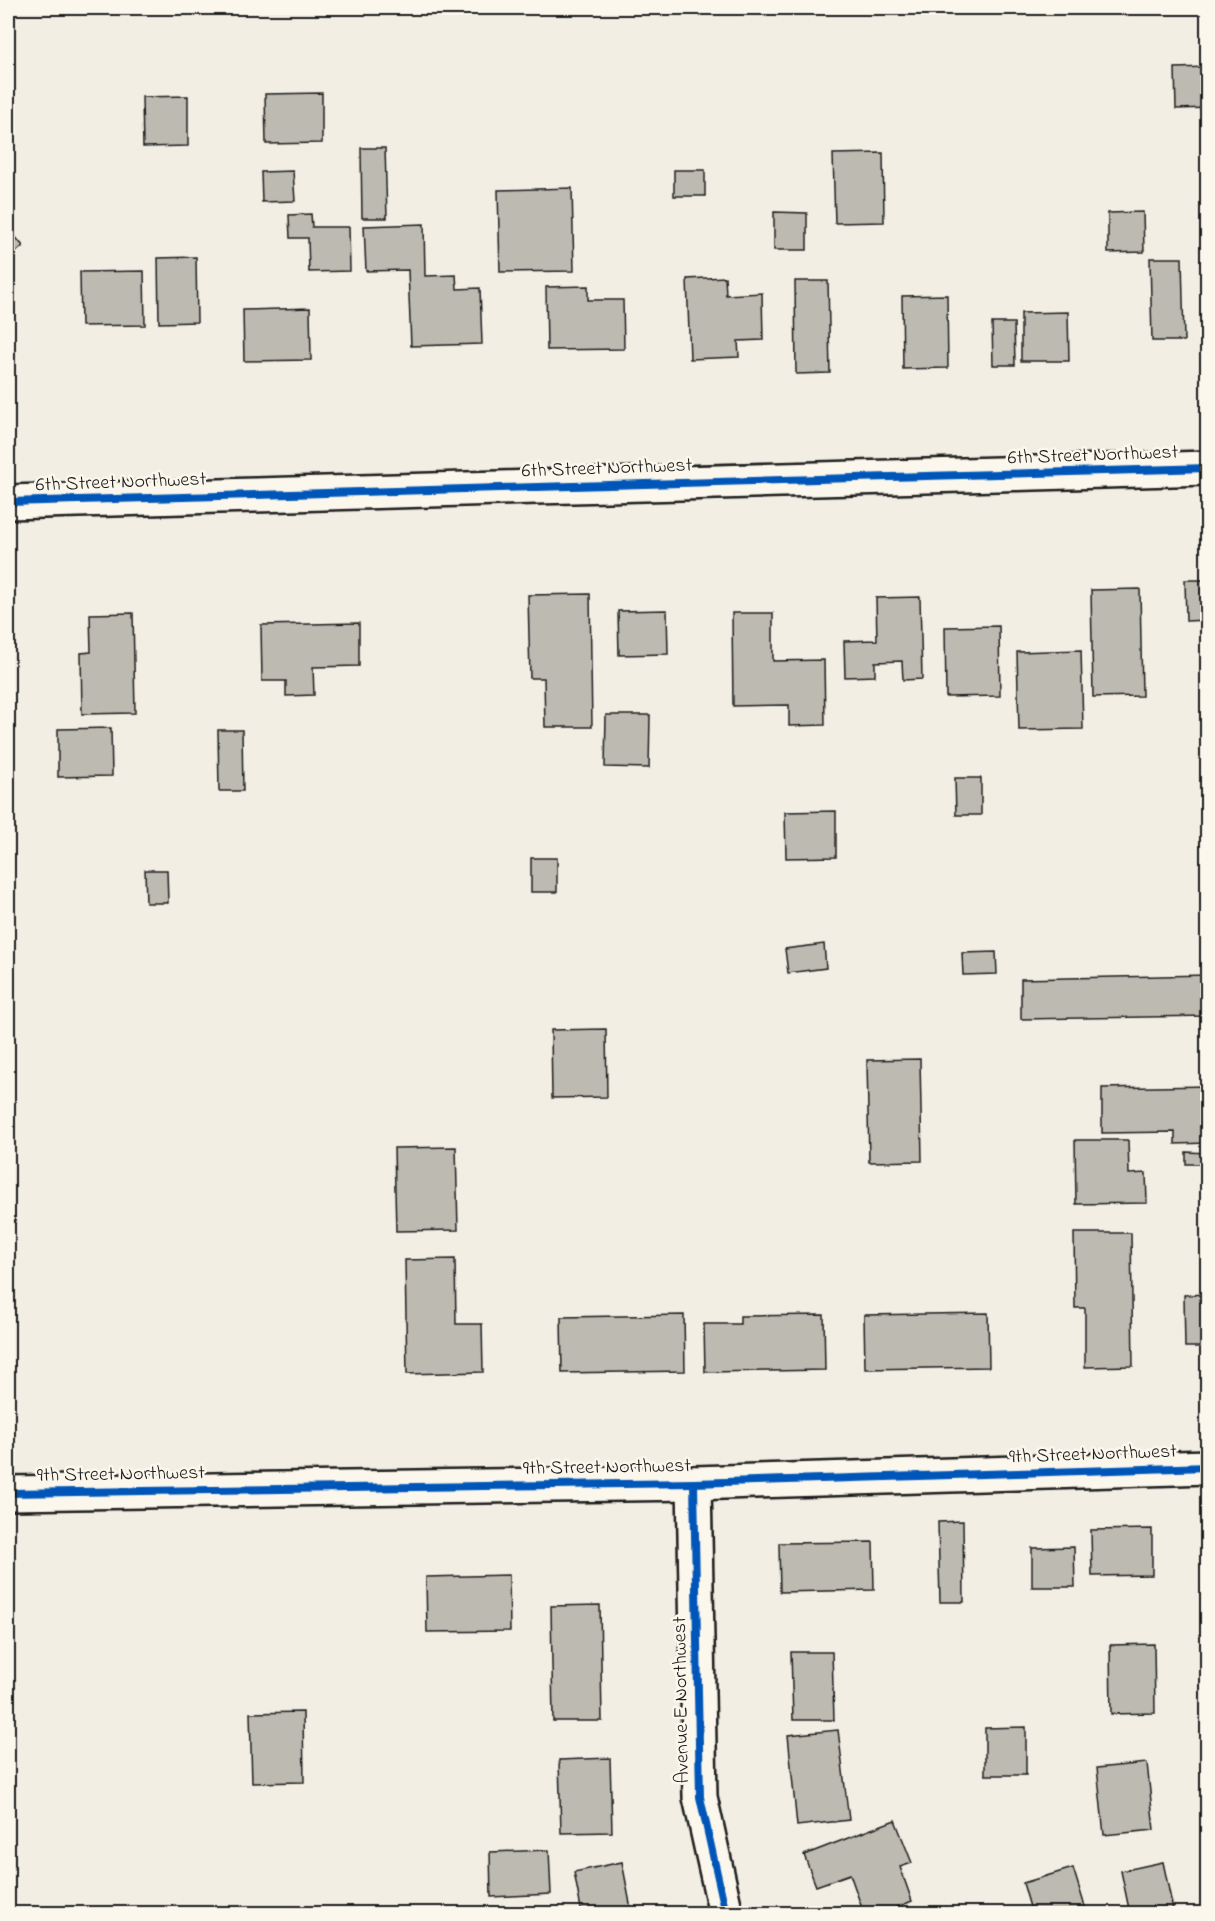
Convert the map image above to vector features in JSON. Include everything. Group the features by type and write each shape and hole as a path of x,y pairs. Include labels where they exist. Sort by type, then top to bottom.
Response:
{"street":[{"name":"6th Street Northwest","path":"8,502 1208,468"},
{"name":"9th Street Northwest","path":"8,1493 694,1483 1208,1467"},
{"name":"Avenue E Northwest","path":"694,1483 700,1797 726,1914"}],"building":[{"path":"1208,67 1208,108 1176,109 1175,68"},
{"path":"322,93 322,143 266,144 265,94"},
{"path":"188,96 188,146 143,147 142,97"},
{"path":"361,148 385,148 387,218 362,218"},
{"path":"883,153 884,222 835,223 833,154"},
{"path":"674,170 705,170 705,196 674,196"},
{"path":"293,171 295,201 262,202 261,172"},
{"path":"572,188 574,271 500,272 498,190"},
{"path":"774,212 807,213 807,250 774,250"},
{"path":"1143,212 1144,252 1108,253 1108,213"},
{"path":"311,214 312,227 349,227 350,271 309,272 308,238 290,238 289,215"},
{"path":"424,224 425,276 456,275 457,289 480,288 482,344 411,346 408,270 366,271 364,226"},
{"path":"8,228 23,246 8,259"},
{"path":"196,257 197,322 159,323 158,258"},
{"path":"1150,258 1182,258 1184,341 1152,341"},
{"path":"144,271 145,325 81,326 80,272"},
{"path":"725,277 726,295 762,293 763,340 738,341 739,357 690,359 687,279"},
{"path":"795,281 828,281 830,373 796,374"},
{"path":"588,286 588,300 623,300 624,349 547,350 546,287"},
{"path":"1204,289 1208,289 1208,340 1205,340"},
{"path":"947,295 948,368 903,369 902,296"},
{"path":"310,308 311,360 244,361 243,310"},
{"path":"1068,312 1069,361 1021,361 1021,313"},
{"path":"992,323 1014,323 1015,365 993,365"},
{"path":"1185,580 1208,580 1208,620 1186,621"},
{"path":"1140,589 1142,696 1093,697 1091,590"},
{"path":"590,594 592,727 545,727 544,678 530,678 528,595"},
{"path":"920,597 922,679 903,680 902,661 875,662 875,676 845,677 844,641 877,640 876,598"},
{"path":"667,610 668,654 619,655 618,611"},
{"path":"133,613 135,713 82,714 81,653 91,652 90,614"},
{"path":"732,613 773,613 773,661 824,660 825,725 789,726 789,705 733,706"},
{"path":"359,623 359,666 313,667 314,695 286,696 286,681 262,681 261,625"},
{"path":"999,626 1000,696 946,697 945,627"},
{"path":"1081,650 1083,729 1019,730 1017,652"},
{"path":"606,715 650,715 649,768 605,767"},
{"path":"111,728 112,776 58,777 58,729"},
{"path":"218,730 242,730 243,791 219,791"},
{"path":"955,778 981,778 981,815 956,815"},
{"path":"836,811 836,857 786,858 785,812"},
{"path":"531,858 557,858 557,892 531,892"},
{"path":"145,870 167,870 168,903 146,903"},
{"path":"824,944 826,968 788,973 785,949"},
{"path":"996,952 997,974 963,975 962,953"},
{"path":"1208,975 1208,1016 1021,1019 1021,979"},
{"path":"606,1029 607,1097 552,1098 551,1030"},
{"path":"920,1059 922,1161 869,1162 867,1060"},
{"path":"1208,1086 1208,1143 1175,1144 1175,1132 1102,1133 1102,1088"},
{"path":"1075,1140 1128,1140 1129,1174 1146,1173 1147,1203 1076,1204"},
{"path":"456,1147 458,1230 396,1231 394,1148"},
{"path":"1186,1152 1208,1153 1208,1164 1186,1164"},
{"path":"1074,1233 1131,1233 1133,1366 1085,1367 1085,1308 1075,1308"},
{"path":"455,1259 456,1324 482,1324 483,1372 407,1374 405,1260"},
{"path":"1208,1294 1208,1347 1185,1347 1184,1295"},
{"path":"988,1313 989,1367 865,1369 864,1315"},
{"path":"684,1315 685,1371 562,1373 561,1317"},
{"path":"824,1315 825,1370 705,1372 704,1324 740,1324 740,1316"},
{"path":"963,1521 964,1602 940,1602 938,1522"},
{"path":"1152,1529 1152,1575 1092,1576 1091,1530"},
{"path":"873,1542 874,1590 780,1592 779,1543"},
{"path":"1074,1547 1075,1587 1032,1587 1032,1548"},
{"path":"509,1575 510,1631 427,1632 426,1577"},
{"path":"600,1605 602,1721 553,1721 551,1606"},
{"path":"1154,1644 1155,1713 1111,1714 1110,1645"},
{"path":"791,1652 832,1652 834,1720 793,1720"},
{"path":"303,1712 304,1782 252,1783 250,1713"},
{"path":"1026,1727 1026,1775 985,1775 985,1728"},
{"path":"838,1730 849,1820 797,1826 788,1735"},
{"path":"610,1758 612,1832 561,1833 559,1760"},
{"path":"1147,1763 1154,1830 1104,1835 1097,1768"},
{"path":"895,1820 912,1863 900,1867 912,1901 881,1914 864,1914 850,1874 816,1886 804,1855"},
{"path":"549,1850 551,1894 491,1897 490,1852"},
{"path":"622,1862 632,1914 582,1914 574,1872"},
{"path":"1163,1862 1174,1914 1130,1914 1121,1871"},
{"path":"1073,1868 1087,1913 1032,1914 1023,1883"}],"cycle path":[{"path":"8,502 1208,468"},
{"path":"8,1493 694,1483 1208,1467"},
{"path":"694,1483 700,1797 726,1914"}]}
